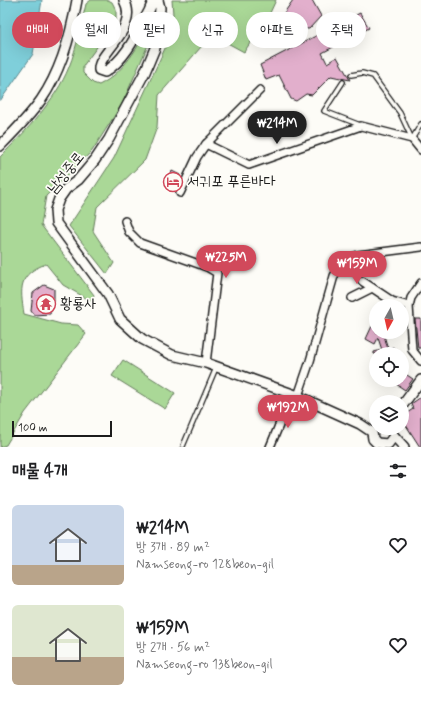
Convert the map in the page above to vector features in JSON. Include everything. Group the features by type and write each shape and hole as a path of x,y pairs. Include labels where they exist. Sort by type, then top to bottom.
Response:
{"street":[{"path":"0,146 32,112 42,99 55,74 68,39 77,0"},
{"name":"남성중로","path":"124,0 127,14 125,24 121,34 100,63 99,70 106,72 120,60 153,3 158,0 160,18 155,48 145,72 109,139 95,160 78,180 66,189 59,199 55,210 56,223 108,294 120,319 142,339 172,355 206,363 295,395 369,427"},
{"path":"180,193 197,157 206,144 260,90"},
{"path":"206,144 249,165 361,126 412,139 421,150"},
{"path":"125,221 133,238 140,243 208,267 217,273 206,363"},
{"path":"270,447 310,361 334,276 342,264 358,255 421,247"},
{"path":"362,281 389,299"},
{"path":"421,283 411,298 409,306 412,350 421,361"},
{"path":"352,298 372,288"},
{"path":"409,396 421,380"},
{"name":"남성중로","path":"373,435 376,445 384,445 392,435 404,447"}],"lane":[{"path":"351,75 362,73 373,76 400,113 412,139"},
{"path":"343,82 324,111 361,126"},
{"path":"412,139 421,124"},
{"path":"183,446 217,367"}],"green space":[{"path":"91,0 108,0 112,2 116,12 84,12 86,4"},
{"path":"172,0 276,0 270,12 246,12 247,48 244,52 237,48 238,48 238,12 188,12 188,48 200,48 159,95 157,127 145,160 97,207 93,231 114,263 107,274 69,226 114,158 165,48 180,48 180,12 173,12"},
{"path":"75,48 96,48 83,66 83,73 93,83 99,85 116,74 130,58 136,48 147,48 122,104 92,151 46,196 41,225 94,295 91,301 63,285 46,264 30,272 26,277 22,289 24,314 61,324 78,325 86,334 25,413 6,445 0,447 0,157 20,137 48,103 63,79"},
{"path":"123,360 175,393 165,409 112,376"}],"water":[{"path":"0,0 42,0 40,12 12,12 12,48 34,48 33,54 0,101"}],"building":[{"path":"293,0 312,0 319,12 316,12 316,21 309,29 308,12 285,12"},
{"path":"316,36 316,48 331,48 322,53 327,63 337,57 350,80 331,76 312,95 306,94 296,101 291,99 279,75 266,80 260,65 293,48 308,48 308,40"},
{"name":"서귀포 푸른바다","path":"172,171 180,175 179,178 181,179 176,190 166,185"},
{"path":"44,285 54,289 54,302 50,314 34,315 31,311 33,293"},
{"path":"415,319 421,319 421,348 418,348"},
{"path":"369,332 369,339 378,339 375,344 366,339"},
{"path":"378,339 385,339 387,347 381,347"},
{"path":"409,376 413,379 409,384"},
{"path":"400,387 407,387 405,390"},
{"path":"421,397 421,447 409,430 409,412 413,409 411,404"}],"place":[{"name":"서귀포 푸른바다","path":"173,182"},
{"name":"황룡사","path":"46,304"}]}
